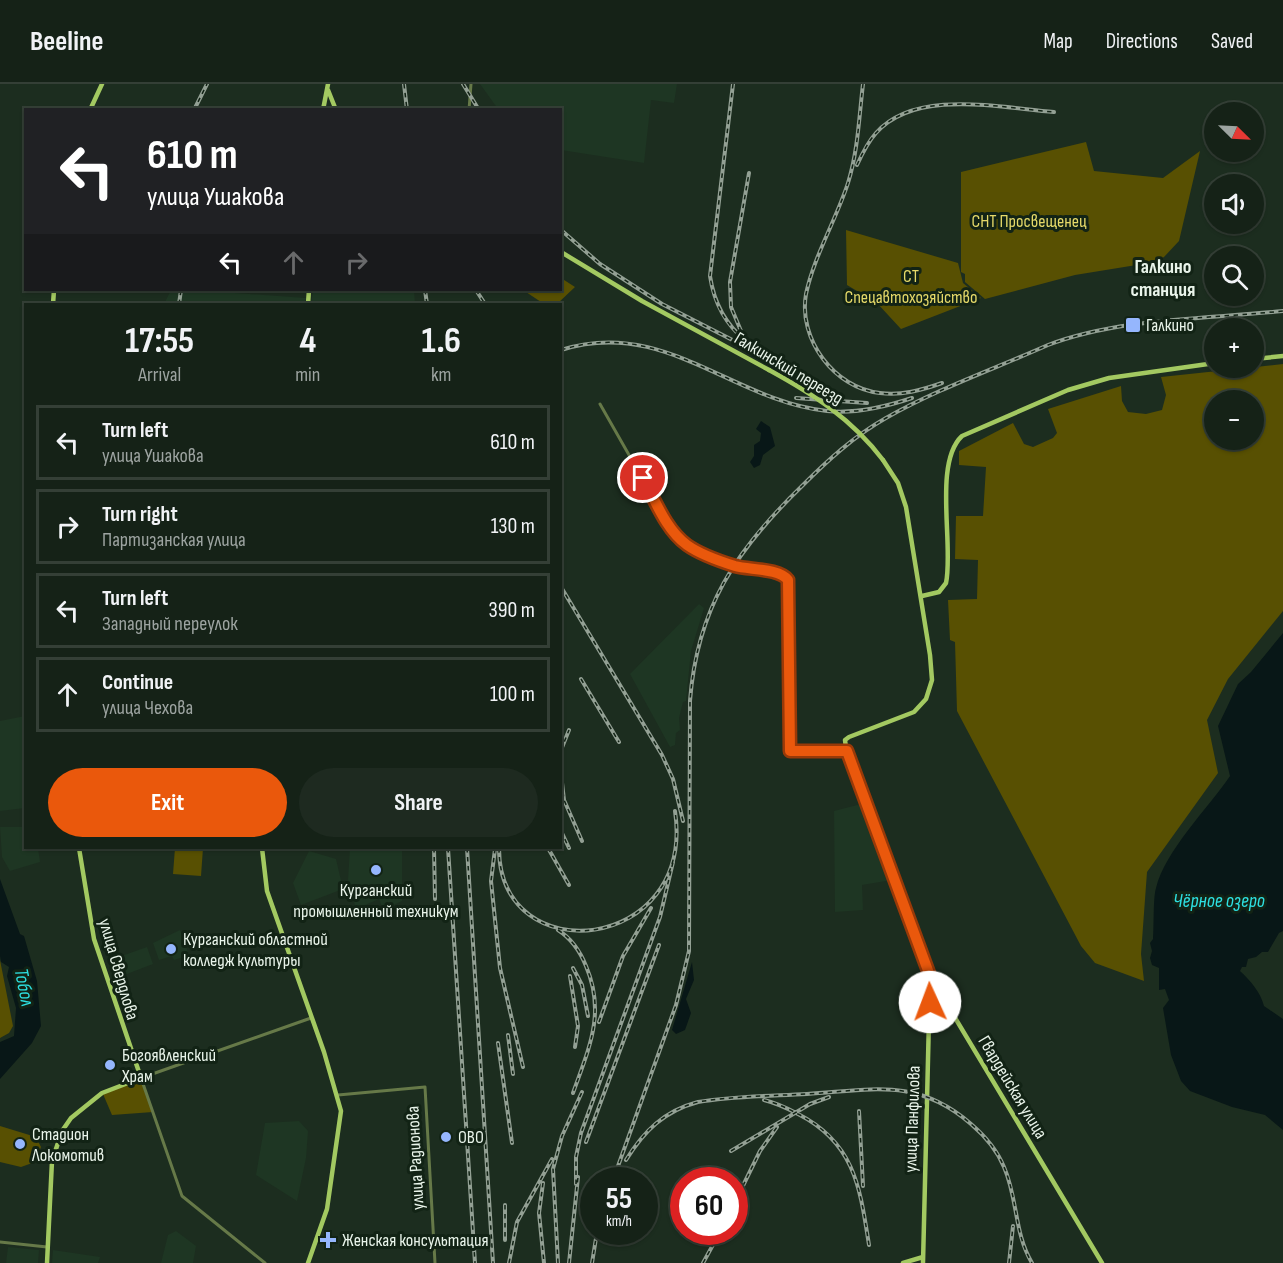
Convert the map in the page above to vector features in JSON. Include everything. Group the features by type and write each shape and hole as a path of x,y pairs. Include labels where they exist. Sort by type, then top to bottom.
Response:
{"main road":[{"path":"91,108 102,84"},
{"path":"323,108 328,85"},
{"path":"328,85 335,108"},
{"name":"Галкинский переезд","path":"562,253 642,301 769,370 836,411 858,430 883,460 904,499 922,596 932,680 923,703 911,713 849,737 845,740 847,751"},
{"path":"1264,358 1283,356"},
{"path":"922,596 936,594 946,583 948,470 953,449 962,436 977,427 1068,390 1109,378 1204,365"},
{"name":"Гвардейская улица","path":"847,751 930,976 1102,1263"},
{"name":"улица Свердлова","path":"80,849 94,939 141,1078"},
{"path":"262,849 267,891 338,1095 341,1119 327,1209 308,1263"},
{"name":"улица Панфилова","path":"923,1260 930,976"},
{"path":"47,1263 52,1161 62,1131 71,1118 102,1093 141,1078"},
{"path":"903,1263 923,1260"}],"street":[{"path":"467,108 471,84"},
{"path":"600,404 670,527 686,544 715,559 747,569 786,577 790,587 790,751 847,751"},
{"path":"141,1078 311,1018"},
{"name":"улица Свердлова","path":"141,1078 182,1196 265,1263"},
{"name":"улица Радионова","path":"338,1095 425,1087 435,1263"},
{"path":"0,1242 47,1247"}],"shaded area":[{"path":"480,84 677,84 674,103 651,100 644,163 562,150 562,108 497,108"},
{"path":"170,291 208,291 306,298 305,303 164,303"},
{"path":"313,291 414,291 415,303 311,303"},
{"path":"699,604 704,608 691,651 686,701 683,702 679,718 680,730 676,733 675,745 670,747 630,674"},
{"path":"24,716 24,808 0,811 0,721"},
{"path":"865,803 892,880 862,885 863,910 835,912 834,811"},
{"path":"0,827 24,827 24,849 38,849 40,862 10,871 2,857"},
{"name":"Курганский промышленный техникум","path":"350,849 402,849 402,901 383,910 379,899 356,909 348,880"},
{"path":"309,851 336,859 343,889 301,905 293,883"},
{"name":"Курганский областной колледж культуры","path":"180,930 189,955 174,960 172,956 159,960 153,943"},
{"path":"147,947 153,964 119,977 113,959"},
{"path":"299,1121 308,1131 306,1158 297,1201 256,1175 265,1123"},
{"path":"176,1231 196,1246 193,1263 161,1263 168,1235"},
{"path":"8,1247 39,1250 38,1263 6,1263"},
{"path":"53,1250 100,1257 98,1263 52,1263"}],"green space":[{"name":"СНТ Просвещенец","path":"1086,142 1094,171 1163,178 1200,151 1179,241 1164,257 1155,262 1075,275 985,299 965,282 965,274 961,272 961,172"},
{"name":"СТ Спецавтохозяйство","path":"846,230 958,263 963,283 981,298 901,329 877,303 847,285"},
{"path":"562,279 575,287 558,303 542,303 524,291 562,291"},
{"path":"1283,364 1283,611 1228,679 1207,720 1218,773 1147,872 1141,954 1144,981 1095,963 1081,946 957,711 955,642 950,640 948,600 977,599 978,560 955,559 956,516 983,516 986,467 959,465 959,451 1013,423 1024,444 1033,447 1053,438 1057,433 1048,409 1121,386 1122,401 1128,412 1146,414 1162,410 1166,395 1161,377 1204,372 1204,378 1264,378 1264,366"},
{"path":"175,849 203,849 201,876 173,874"},
{"path":"0,960 13,1026 9,1033 0,1038"},
{"path":"141,1079 153,1112 112,1115 103,1094"},
{"name":"Стадион Локомотив","path":"0,1126 36,1137 41,1147 35,1162 21,1167 0,1162"}],"water":[{"path":"761,421 770,427 775,446 763,455 760,465 754,468 750,462 754,456 754,445 760,441 761,433 756,429"},
{"name":"Чёрное озеро","path":"1283,633 1283,931 1279,933 1268,952 1262,952 1248,959 1246,967 1242,967 1240,971 1255,987 1264,1006 1283,1019 1283,1130 1265,1115 1232,1107 1190,1091 1181,1081 1171,1055 1163,1008 1169,1000 1165,989 1159,990 1159,968 1152,965 1150,943 1153,939 1155,892 1168,859 1230,776 1218,726 1238,684 1251,672"},
{"name":"Тобол","path":"0,879 20,934 24,936 37,981 41,1026 32,1043 0,1079 0,1042 14,1036 16,1008 7,976 9,967 1,962 0,956"},
{"path":"692,962 694,980 686,999 691,1013 685,1030 676,1034 672,1030"}],"railway":[{"path":"195,108 207,84"},
{"path":"404,84 407,108"},
{"path":"463,84 478,108"},
{"path":"733,84 710,276 714,295 726,320 746,341"},
{"path":"863,84 856,146 848,183 814,266 806,294 805,311 808,328 814,344 834,371 848,382 863,389 896,394 942,383"},
{"path":"857,165 876,133 893,119 913,110 960,104 1054,112"},
{"path":"741,331 731,307 730,282 749,173"},
{"path":"562,231 600,264 662,304 754,351 814,387 840,395"},
{"path":"179,303 181,291"},
{"path":"425,291 427,303"},
{"path":"477,291 484,303"},
{"path":"618,1167 676,1005 689,951 690,701 694,668 701,637 711,609 739,558 779,510 841,449 886,418 925,398 1048,345 1075,336 1134,324 1283,311"},
{"path":"562,350 598,343 633,344 665,352 697,364 760,393 793,404 827,411 848,412 870,409 912,398"},
{"path":"796,398 867,403"},
{"path":"562,589 662,755 673,779 683,821"},
{"path":"581,679 619,742"},
{"path":"562,748 569,730"},
{"path":"562,783 564,800 582,841"},
{"path":"499,849 507,888 529,915 560,929 595,930 629,918 656,894 673,858 675,811"},
{"path":"562,833 569,848"},
{"path":"434,849 435,899"},
{"path":"448,849 475,1263"},
{"path":"467,849 493,1263"},
{"path":"495,849 491,881 500,968 523,1067"},
{"path":"549,849 569,885"},
{"path":"576,1184 576,1157 581,1133 660,917 673,862"},
{"path":"599,1022 623,956 651,908"},
{"path":"558,930 571,941 581,955 592,983 595,999 593,1030 573,1093"},
{"path":"586,1142 659,945"},
{"path":"573,968 582,985 588,1016"},
{"path":"570,976 578,1026 575,1047"},
{"path":"508,1035 513,1074"},
{"path":"498,1043 512,1143"},
{"path":"626,1160 640,1140 656,1124 675,1111 698,1102 738,1097 873,1089 913,1093 932,1099 951,1109 971,1124 994,1149 1008,1179 1022,1240 1032,1263"},
{"path":"558,1263 553,1169 562,1136 582,1092"},
{"path":"731,1151 810,1104 829,1097"},
{"path":"764,1100 790,1110 817,1126 843,1153 858,1186 869,1245"},
{"path":"859,1111 863,1186"},
{"path":"748,1175 760,1151 777,1127"},
{"path":"509,1263 517,1222 552,1159"},
{"path":"569,1263 578,1177"},
{"path":"543,1183 539,1213 544,1263"},
{"path":"505,1205 505,1240"},
{"path":"1009,1263 1013,1226"},
{"path":"592,1263 595,1245"},
{"path":"703,1263 713,1245"}],"place":[{"name":"Галкино","path":"1133,325"},
{"name":"Курганский промышленный техникум","path":"376,870"},
{"name":"Курганский областной колледж культуры","path":"171,949"},
{"name":"Богоявленский Храм","path":"110,1065"},
{"name":"OBO","path":"446,1137"},
{"name":"Стадион Локомотив","path":"20,1144"},
{"name":"Женская консультация","path":"328,1240"}],"district":[{"name":"Галкино станция","path":"1163,278"}],"route":[{"path":"643,478 670,527 686,544 732,565 778,574 788,580 790,587 790,751 832,749 847,751 877,827 930,976 930,1002"}]}
